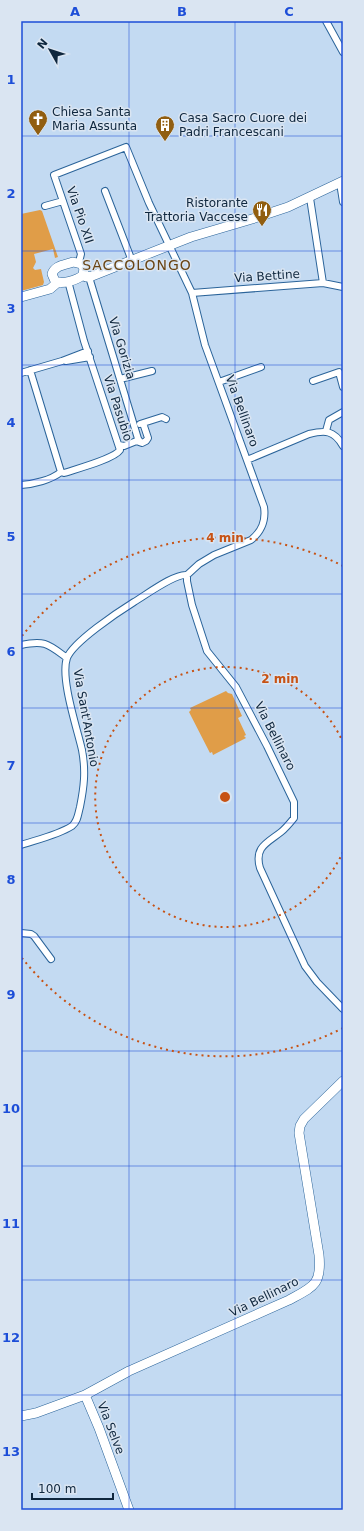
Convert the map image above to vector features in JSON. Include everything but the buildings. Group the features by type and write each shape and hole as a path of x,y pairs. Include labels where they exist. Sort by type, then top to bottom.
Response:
{"street":[{"path":"326,21 343,52"},
{"name":"Via Bellinaro","path":"54,175 126,147 149,203 192,293 205,345 264,507 265,520 260,532 251,540 204,561 187,575 192,605 207,651 236,687 294,802 294,818 281,833 265,844 259,854 258,861 260,868 305,966 317,982 343,1009"},
{"name":"Via Pio XII","path":"54,175 81,254 79,262"},
{"path":"21,297 50,289 57,283 69,283 132,261 202,233 270,214 310,198 342,182 343,202"},
{"path":"104,191 132,261"},
{"path":"310,198 324,283"},
{"path":"45,206 63,201"},
{"path":"57,283 52,277 54,269 73,262 79,262 84,268 86,276"},
{"name":"Via Gorizia","path":"86,276 139,440"},
{"name":"Via Pasubio","path":"21,485 55,476 61,472 116,455 120,450 84,341 69,283"},
{"name":"Via Bettine","path":"192,293 324,283 343,287"},
{"path":"21,373 62,361 78,354 82,350 84,341"},
{"path":"78,354 89,354"},
{"path":"62,361 83,359 89,354"},
{"path":"219,382 261,367"},
{"path":"30,370 61,472"},
{"path":"120,380 152,371"},
{"path":"313,381 339,372 343,387"},
{"path":"326,431 329,420 343,412"},
{"path":"134,425 162,417 166,419"},
{"path":"119,445 124,446 139,440 142,443 148,440 143,423"},
{"path":"247,460 309,434 326,431 333,434 343,446"},
{"name":"Via Sant'Antonio","path":"21,845 61,831 73,825 77,820 85,787 85,773 82,751 69,696 65,668 67,658 71,650 82,640 129,606 177,576 187,575"},
{"path":"21,645 41,642 49,645 67,658"},
{"path":"21,933 31,934 34,936 50,959"},
{"name":"Via Bellinaro","path":"85,1395 129,1371 289,1300 306,1291 316,1282 319,1274 319,1255 300,1133 304,1118 343,1081"},
{"name":"Via Selve","path":"21,1416 36,1413 85,1395 129,1510"}],"shaded area":[{"path":"40,210 42,211 58,257 55,258 53,249 34,254 36,262 33,268 35,270 41,269 44,282 43,285 21,291 21,214"},
{"path":"226,691 232,694 242,716 238,718 246,738 213,755 212,752 210,753 189,712 191,710 190,708"}],"place":[{"name":"Chiesa Santa Maria Assunta","path":"38,136"},
{"name":"Casa Sacro Cuore dei Padri Francescani","path":"165,142"},
{"name":"Ristorante Trattoria Vaccese","path":"262,227"}],"district":[{"name":"SACCOLONGO","path":"137,265"}]}
